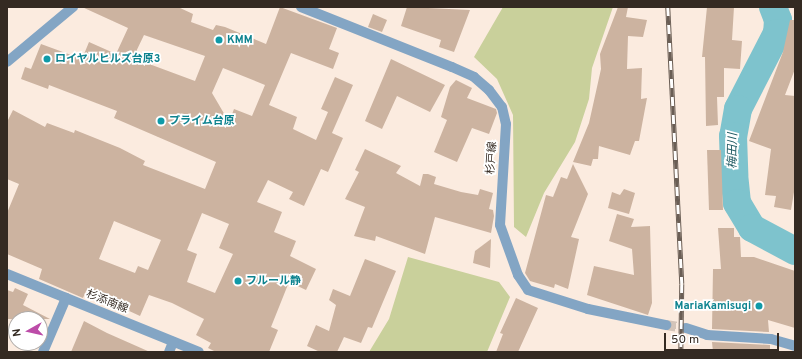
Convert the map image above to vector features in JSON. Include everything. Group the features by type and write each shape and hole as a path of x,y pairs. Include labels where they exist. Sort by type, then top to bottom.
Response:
{"street":[{"path":"7,62 73,7"},
{"name":"杉戸線","path":"300,7 452,67 474,77 490,90 502,107 506,124 500,225 507,248 521,283 528,290 588,309 666,325"},
{"name":"杉添南線","path":"7,274 199,352"},
{"path":"43,352 66,298"},
{"path":"686,328 708,335 792,344"},
{"path":"169,352 173,342"}],"green space":[{"path":"503,7 613,7 592,68 589,99 575,142 544,193 526,237 514,227 513,115 497,79 474,57"},
{"path":"408,257 499,282 510,297 487,352 369,352 389,319"}],"building":[{"path":"82,7 178,7 193,14 191,22 213,30 216,25 225,27 266,44 280,7 337,28 329,49 339,53 333,69 291,53 269,105 297,117 293,129 316,140 328,112 321,109 335,77 353,85 332,133 343,138 328,172 321,169 304,206 289,199 293,192 268,180 257,202 282,212 274,232 296,241 290,256 316,269 306,290 289,282 271,327 278,330 269,352 216,352 208,348 211,343 196,335 204,319 172,303 149,295 140,316 86,291 83,298 39,279 42,269 7,254 7,213 19,184 7,179 7,122 13,110 45,127 47,123 74,133 75,130 120,148 145,161 143,165 205,189 216,162 114,118 117,111 49,85 48,89 21,79 25,67 31,69 41,44 82,59 89,42 116,54 128,28","holes":["144,35 205,56 195,81 133,58","223,68 265,85 252,116 234,109 229,122 212,93","202,213 229,224 219,248 233,254 215,293 187,282 197,254 187,250","114,221 161,240 148,270 138,266 135,273 99,259"]},
{"path":"407,7 470,10 454,52 439,47 441,40 401,26"},
{"path":"618,7 628,7 626,17 647,20 643,37 628,36 627,69 642,68 641,99 647,98 639,141 635,141 630,155 599,146 598,159 593,159 591,166 573,162 589,123 601,69 600,54"},
{"path":"707,7 734,7 732,40 742,41 740,69 724,68 724,97 717,97 718,125 706,126 705,57 702,57"},
{"path":"373,14 387,20 382,32 368,27"},
{"path":"790,20 795,20 795,69 785,95 795,96 795,186 791,210 774,207 776,196 765,195 771,149 749,141 783,52"},
{"path":"391,59 445,85 430,112 397,96 382,129 365,121"},
{"path":"456,80 472,88 467,98 496,109 497,113 489,134 472,128 457,162 434,152 447,120 441,117 450,87"},
{"path":"365,149 401,166 396,173 420,186 423,174 428,174 436,177 434,184 461,192 478,195 480,189 493,193 489,209 493,210 494,216 491,233 435,217 425,254 376,236 375,241 354,236 365,207 345,199 359,172 355,170"},
{"path":"707,150 721,150 723,210 709,210"},
{"path":"573,164 588,194 571,237 579,239 568,289 555,284 554,288 530,281 525,273 546,195 553,197 561,177 567,179"},
{"path":"624,189 635,193 629,214 608,208 612,192 620,195"},
{"path":"617,214 634,219 631,227 650,226 652,303 648,315 587,295 594,266 634,275 632,249 609,241"},
{"path":"718,228 734,228 734,237 740,237 741,257 754,257 795,271 795,328 768,320 769,332 712,329 713,269 721,269"},
{"path":"491,239 490,268 473,263 475,251"},
{"path":"365,259 396,271 372,328 368,327 361,343 344,337 337,352 320,352 307,346 316,325 329,331 336,305 329,300 333,289 350,296"},
{"path":"15,288 28,294 23,305 35,311 8,311 7,319 7,290 13,292"},
{"path":"516,298 538,308 518,352 496,352 503,334 500,333"},
{"path":"84,321 107,333 150,352 71,352"},
{"path":"712,342 770,345 770,352 713,352"}],"waterway":[{"name":"梅田川","path":"773,7 778,20 777,33 738,109 733,136 734,174 737,203 752,228 795,251"}],"tunnel":[{"path":"666,325 686,328"}],"railway":[{"path":"668,7 682,284 681,352"}],"place":[{"name":"KMM","path":"219,40"},
{"name":"ロイヤルヒルズ台原3","path":"47,59"},
{"name":"プライム台原","path":"161,121"},
{"name":"フルール静","path":"238,281"},
{"name":"MariaKamisugi","path":"759,306"}]}
